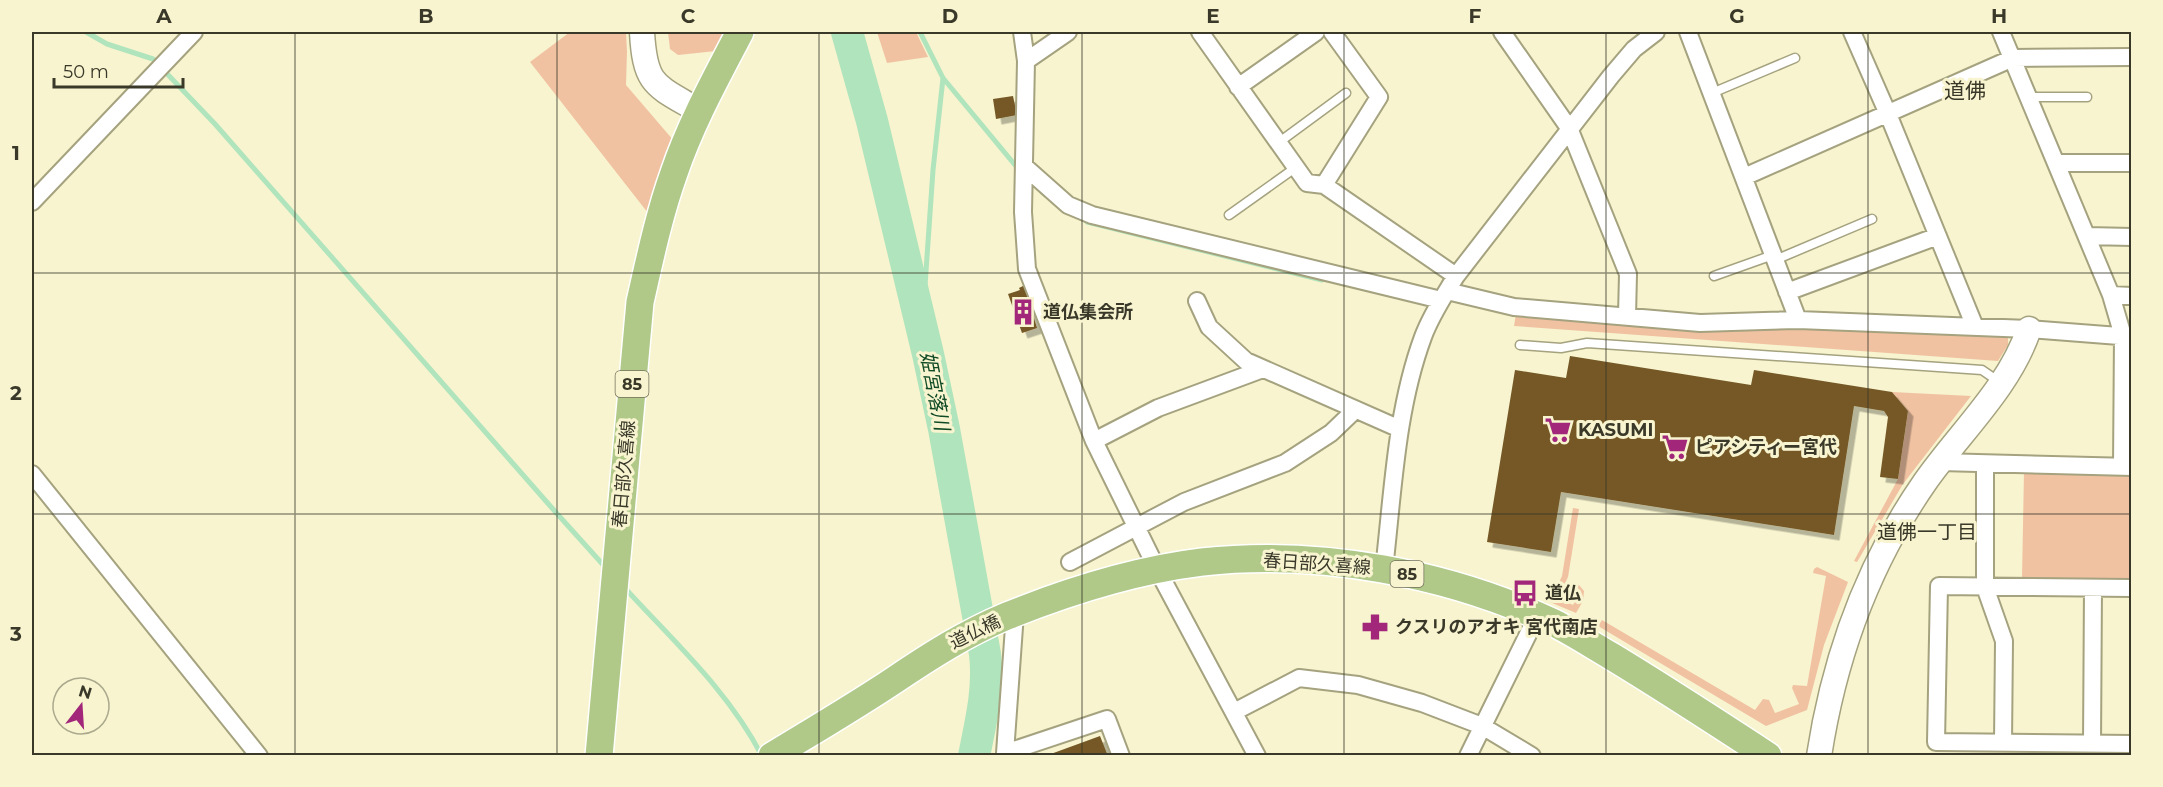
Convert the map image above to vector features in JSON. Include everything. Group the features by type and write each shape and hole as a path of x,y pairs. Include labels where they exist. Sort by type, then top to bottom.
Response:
{"main road":[{"name":"春日部久喜線","path":"599,756 640,302 656,233 674,172 699,111 740,32"},
{"name":"春日部久喜線","path":"1011,614 1077,591 1158,569 1204,562 1254,560 1335,563 1384,569 1464,589 1508,603 1557,625 1631,668 1768,756"},
{"name":"道仏橋","path":"772,756 942,648 1011,614"}],"street":[{"path":"32,202 194,32"},
{"path":"642,32 648,72 658,86 699,111"},
{"path":"1022,32 1026,61 1023,212 1027,269 1094,441 1136,527 1257,756"},
{"path":"1026,61 1068,32"},
{"path":"1200,32 1307,183 1324,185 1456,276"},
{"path":"1238,87 1316,32"},
{"path":"1324,185 1378,97 1332,32"},
{"path":"1502,32 1569,128 1628,274 1627,316"},
{"path":"1384,569 1400,429 1424,335 1456,276 1569,128 1634,49 1656,32"},
{"path":"1688,32 1798,320"},
{"path":"1852,32 1975,327"},
{"path":"1940,462 2127,467 2127,336 2001,32"},
{"path":"1744,177 2013,58 2132,57"},
{"path":"2057,163 2132,163"},
{"path":"1024,166 1068,205 1092,215 1444,296 1514,307 1700,323 1798,320 2029,329 2127,336"},
{"path":"1787,292 1938,236"},
{"path":"2087,236 2132,237"},
{"path":"2111,296 2132,296"},
{"path":"1197,301 1209,327 1246,362 1400,429"},
{"path":"1819,756 1825,716 1846,639 1869,580 1904,514 1940,462 2001,383 2022,351 2029,329"},
{"path":"1094,441 1158,408 1263,369"},
{"path":"1070,562 1184,502 1285,463 1332,433 1355,410"},
{"path":"1985,464 1985,587 2004,641 2003,743"},
{"path":"32,474 259,756"},
{"path":"2132,588 1939,586 1936,742 2132,744"},
{"path":"2092,588 2092,744"},
{"path":"1011,614 1005,753 1107,718 1121,756"},
{"path":"1468,756 1537,616"},
{"path":"1234,712 1299,678 1358,685 1422,703 1482,726 1532,756"}],"lane":[{"path":"1712,93 1795,58"},
{"path":"1278,142 1346,93"},
{"path":"2029,97 2087,97"},
{"path":"1228,215 1295,168"},
{"path":"1714,276 1774,257 1872,219"},
{"path":"1520,345 1561,348 1587,343 1982,370 2001,383"}],"shaded area":[{"path":"570,32 626,32 626,85 674,141 648,213 530,62"},
{"path":"668,32 726,32 716,51 678,55 670,49"},
{"path":"877,32 916,32 928,57 887,63"},
{"path":"1516,314 1702,330 1800,328 2008,337 2008,345 1998,361 1514,326"},
{"path":"1892,392 1971,396 1903,484 1857,562 1854,561 1898,479 1908,411"},
{"path":"2024,472 2131,475 2131,580 2022,578"},
{"path":"1573,508 1579,509 1568,577 1563,588 1558,585 1562,576"},
{"path":"1817,567 1848,582 1824,645 1807,710 1766,726 1598,626 1602,620 1755,710 1763,699 1769,700 1775,713 1799,704 1792,688 1793,685 1807,686 1826,576 1813,573"},
{"path":"1572,584 1579,585 1584,591 1583,601 1576,613 1545,600 1549,593 1573,605 1578,595 1569,590"}],"building":[{"path":"1013,96 1017,115 996,119 993,99"},
{"name":"道仏集会所","path":"1027,284 1031,295 1027,296 1037,328 1022,333 1008,294 1020,290 1019,288"},
{"name":"ピアシティー宮代","path":"1570,356 1751,385 1754,370 1892,392 1908,411 1898,479 1880,477 1888,417 1884,411 1854,406 1834,535 1561,492 1551,552 1487,542 1515,370 1566,378"},
{"path":"1100,736 1108,756 1048,756 1048,755"}],"waterway":[{"path":"86,32 107,44 153,59 215,124 606,568"},
{"name":"姫宮落川","path":"847,32 872,121 928,354 985,654 985,692 974,756"},
{"path":"920,32 943,78 933,170 922,329"},
{"path":"943,78 1020,171"},
{"path":"1042,192 1058,205"},
{"path":"1087,222 1322,280"},
{"path":"623,586 716,687 733,709 762,756"}],"place":[{"name":"道仏集会所","path":"1023,312"},
{"name":"KASUMI","path":"1558,430"},
{"name":"ピアシティー宮代","path":"1675,447"},
{"name":"道仏","path":"1525,593"},
{"name":"クスリのアオキ 宮代南店","path":"1375,627"}],"district":[{"name":"道佛","path":"1965,91"},
{"name":"道佛一丁目","path":"1927,532"}]}
